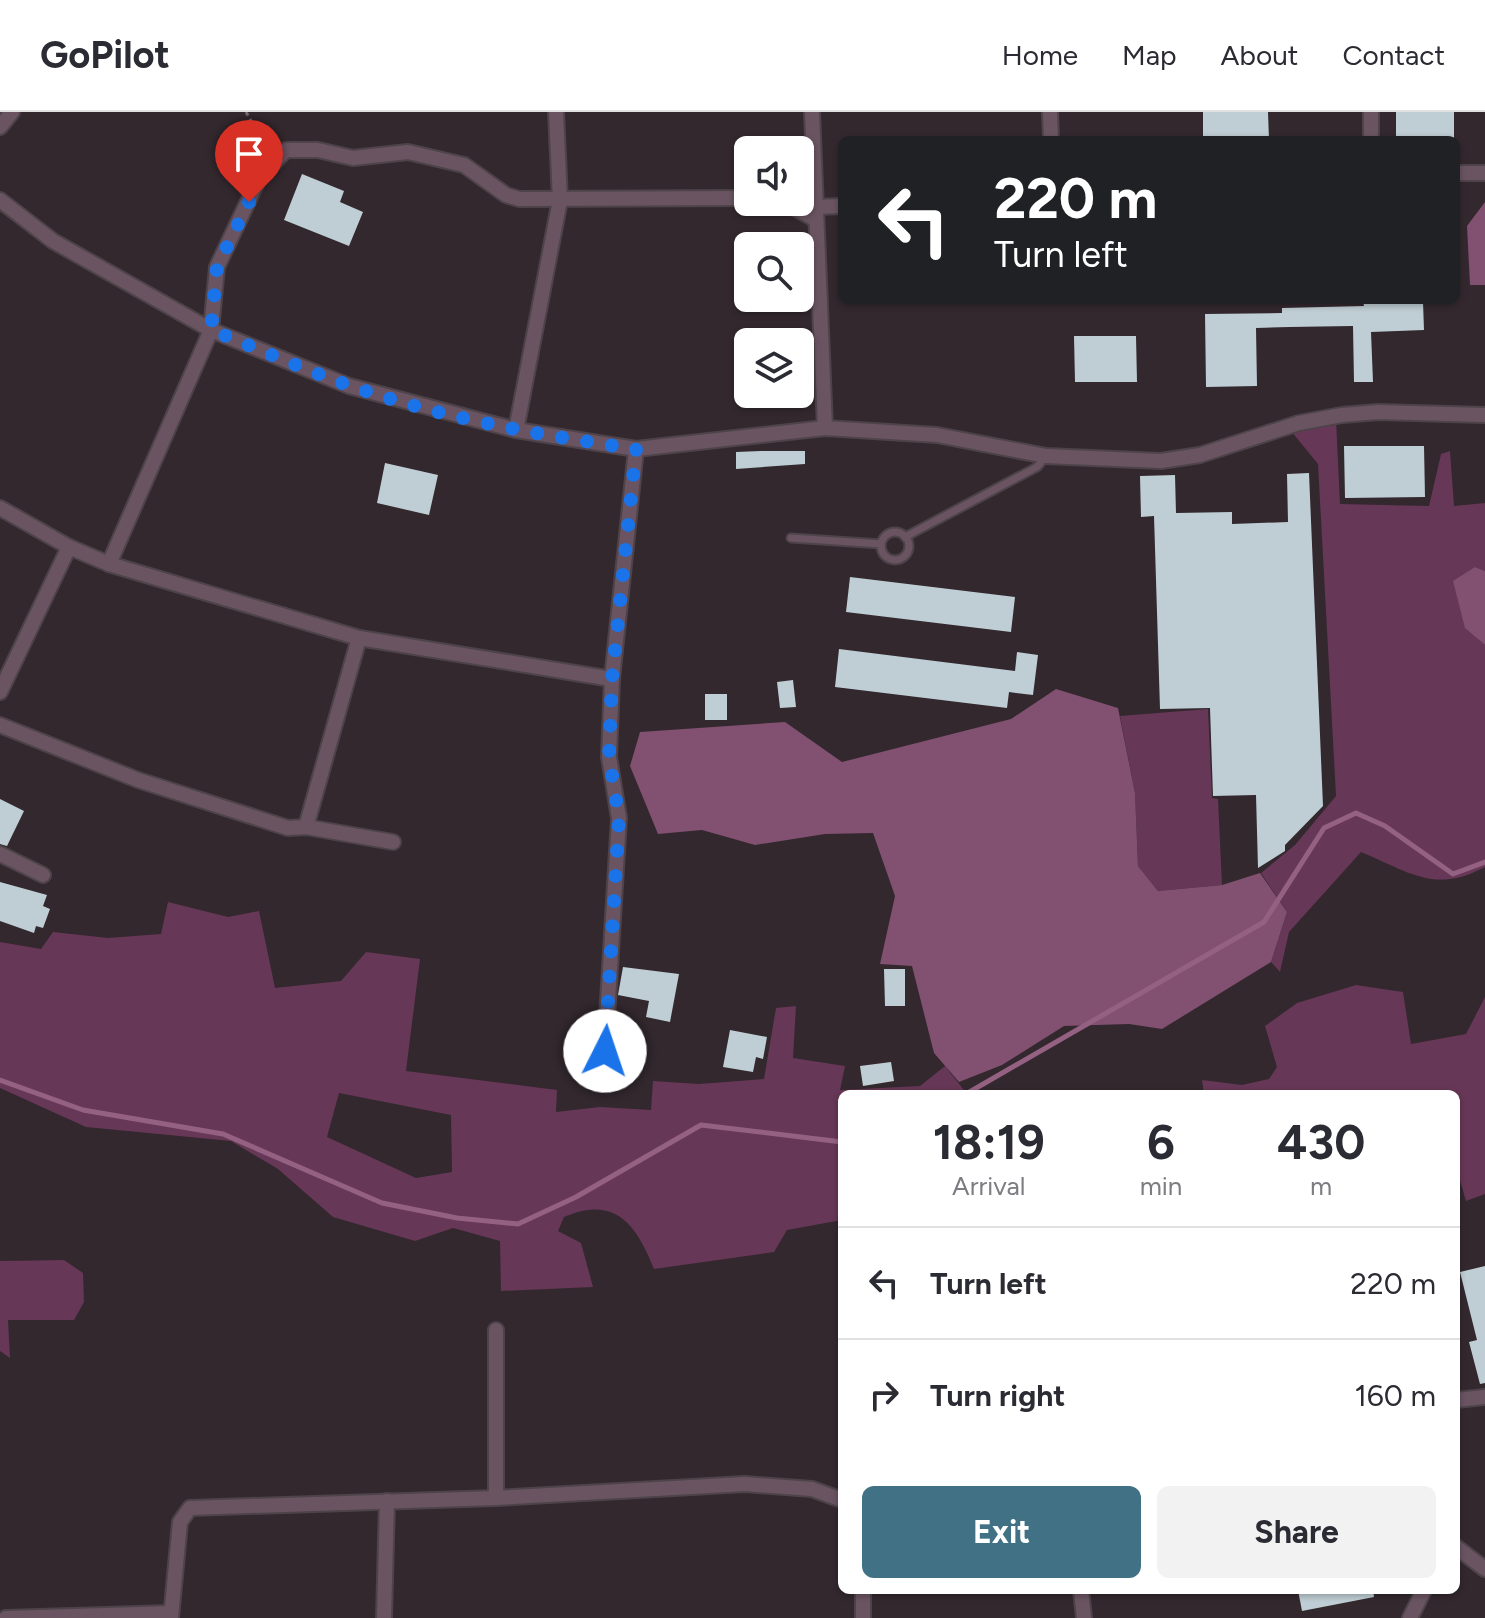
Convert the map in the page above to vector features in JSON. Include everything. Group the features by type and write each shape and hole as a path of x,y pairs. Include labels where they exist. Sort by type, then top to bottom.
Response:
{"street":[{"path":"0,127 12,112"},
{"path":"516,430 560,200 556,112"},
{"path":"812,112 813,136"},
{"path":"1050,112 1051,136"},
{"path":"1371,112 1371,136"},
{"path":"109,564 211,330 217,267 259,178 286,150 318,150 353,158 408,152 464,165 506,195 560,200 734,198"},
{"path":"814,164 825,428"},
{"path":"1460,173 1485,173"},
{"path":"0,200 53,241 211,330 349,386 516,430 636,449 825,428 937,435 1046,456 1161,461 1200,455 1299,423 1342,415 1378,412 1485,415"},
{"path":"815,213 838,207"},
{"path":"605,1051 619,818 609,757 612,679 636,449"},
{"path":"0,508 69,547 109,564 359,638 612,679"},
{"path":"0,692 69,547"},
{"path":"306,827 359,638"},
{"path":"0,725 138,780 288,828 306,827 393,842"},
{"path":"0,854 43,875"},
{"path":"496,1330 496,1498"},
{"path":"1460,1400 1485,1397"},
{"path":"6,1618 171,1615 180,1522 190,1508 496,1498 745,1484 812,1489 838,1499"},
{"path":"384,1618 387,1501"},
{"path":"1460,1550 1485,1569"},
{"path":"863,1594 863,1618"},
{"path":"1081,1594 1084,1618"},
{"path":"1410,1618 1422,1594"}],"lane":[{"path":"905,537 1037,467 1046,456"},
{"path":"900,533 905,537 908,548 901,558 884,555 881,544 888,534 900,533"},
{"path":"791,538 881,544"}],"path":[{"path":"246,112 275,163"}],"shaded area":[{"path":"1485,202 1485,285 1470,285 1467,226"},
{"path":"1336,419 1340,504 1429,506 1441,454 1450,451 1454,506 1485,503 1485,571 1475,567 1465,627 1485,645 1485,867 1451,879 1436,879 1408,873 1361,852 1289,932 1280,972 1271,962 1287,912 1261,873 1295,845 1336,796 1318,464 1291,431"},
{"path":"1475,567 1485,571 1485,645 1465,628 1453,581"},
{"path":"1056,689 1118,708 1135,793 1138,866 1158,891 1222,885 1260,873 1287,912 1271,962 1162,1029 1129,1024 1064,1026 1002,1065 959,1082 934,1053 912,966 880,964 895,896 873,833 825,834 755,845 702,830 658,834 630,766 640,732 785,722 842,762 1011,719"},
{"path":"1208,709 1212,798 1218,799 1222,885 1158,891 1138,866 1135,793 1120,716"},
{"path":"168,902 228,917 259,911 275,988 341,981 366,952 420,959 406,1071 557,1090 556,1112 600,1107 651,1110 653,1081 699,1084 764,1079 776,1008 796,1006 793,1058 845,1066 838,1090 838,1221 787,1230 774,1252 654,1269 640,1239 621,1218 610,1212 582,1211 564,1217 558,1231 581,1243 593,1287 501,1291 500,1241 453,1228 415,1241 333,1217 278,1169 231,1141 86,1127 0,1088 0,942 41,949 53,932 108,938 161,934","holes":["339,1093 451,1115 452,1172 416,1178 327,1137"]},
{"path":"1356,985 1403,992 1411,1044 1466,1034 1485,997 1485,1194 1466,1201 1460,1181 1460,1090 1203,1090 1202,1080 1242,1085 1269,1079 1277,1067 1265,1026 1297,1003"},
{"path":"945,1066 964,1090 840,1090 920,1086"},
{"path":"64,1260 83,1273 84,1302 74,1320 8,1320 10,1358 0,1351 0,1261"}],"building":[{"path":"1203,112 1268,112 1269,136 1203,136"},
{"path":"1396,112 1454,112 1454,136 1396,136"},
{"path":"302,174 344,191 340,202 363,212 349,246 284,220"},
{"path":"1423,304 1424,330 1371,332 1373,382 1354,382 1353,326 1289,327 1256,328 1257,386 1206,387 1205,314 1282,313 1282,308"},
{"path":"1074,336 1136,336 1137,382 1075,382"},
{"path":"1344,446 1424,446 1425,497 1345,498"},
{"path":"805,451 805,464 736,469 736,452"},
{"path":"385,463 438,475 429,515 377,503"},
{"path":"1309,473 1323,806 1285,845 1285,851 1258,868 1256,795 1213,796 1210,708 1160,709 1154,516 1141,517 1140,476 1175,475 1176,513 1232,512 1232,524 1288,522 1287,474"},
{"path":"850,577 1015,597 1011,632 846,612"},
{"path":"839,649 1015,671 1017,652 1038,655 1033,695 1009,692 1007,708 835,687"},
{"path":"793,680 796,707 780,708 777,682"},
{"path":"705,694 727,694 727,720 705,720"},
{"path":"0,799 24,811 7,846 0,844"},
{"path":"0,882 47,895 43,906 50,909 43,928 36,926 34,933 0,921"},
{"path":"623,967 679,974 670,1022 646,1017 649,1001 618,995"},
{"path":"884,969 905,969 905,1006 885,1006"},
{"path":"730,1030 767,1037 763,1059 756,1057 753,1072 723,1067"},
{"path":"891,1062 894,1081 863,1086 860,1066"},
{"path":"1485,1266 1485,1383 1480,1384 1469,1342 1477,1340 1460,1272"},
{"path":"1299,1594 1374,1594 1374,1597 1302,1611"}],"waterway":[{"path":"973,1090 1264,922 1324,828 1356,813 1385,826 1453,874 1485,862"},
{"path":"0,1080 83,1110 223,1134 382,1203 457,1218 518,1224 576,1197 701,1125 838,1142"}],"route":[{"path":"249,202 217,267 211,330 349,386 427,409 516,430 636,449 612,679 609,757 619,818 605,1051"}]}
